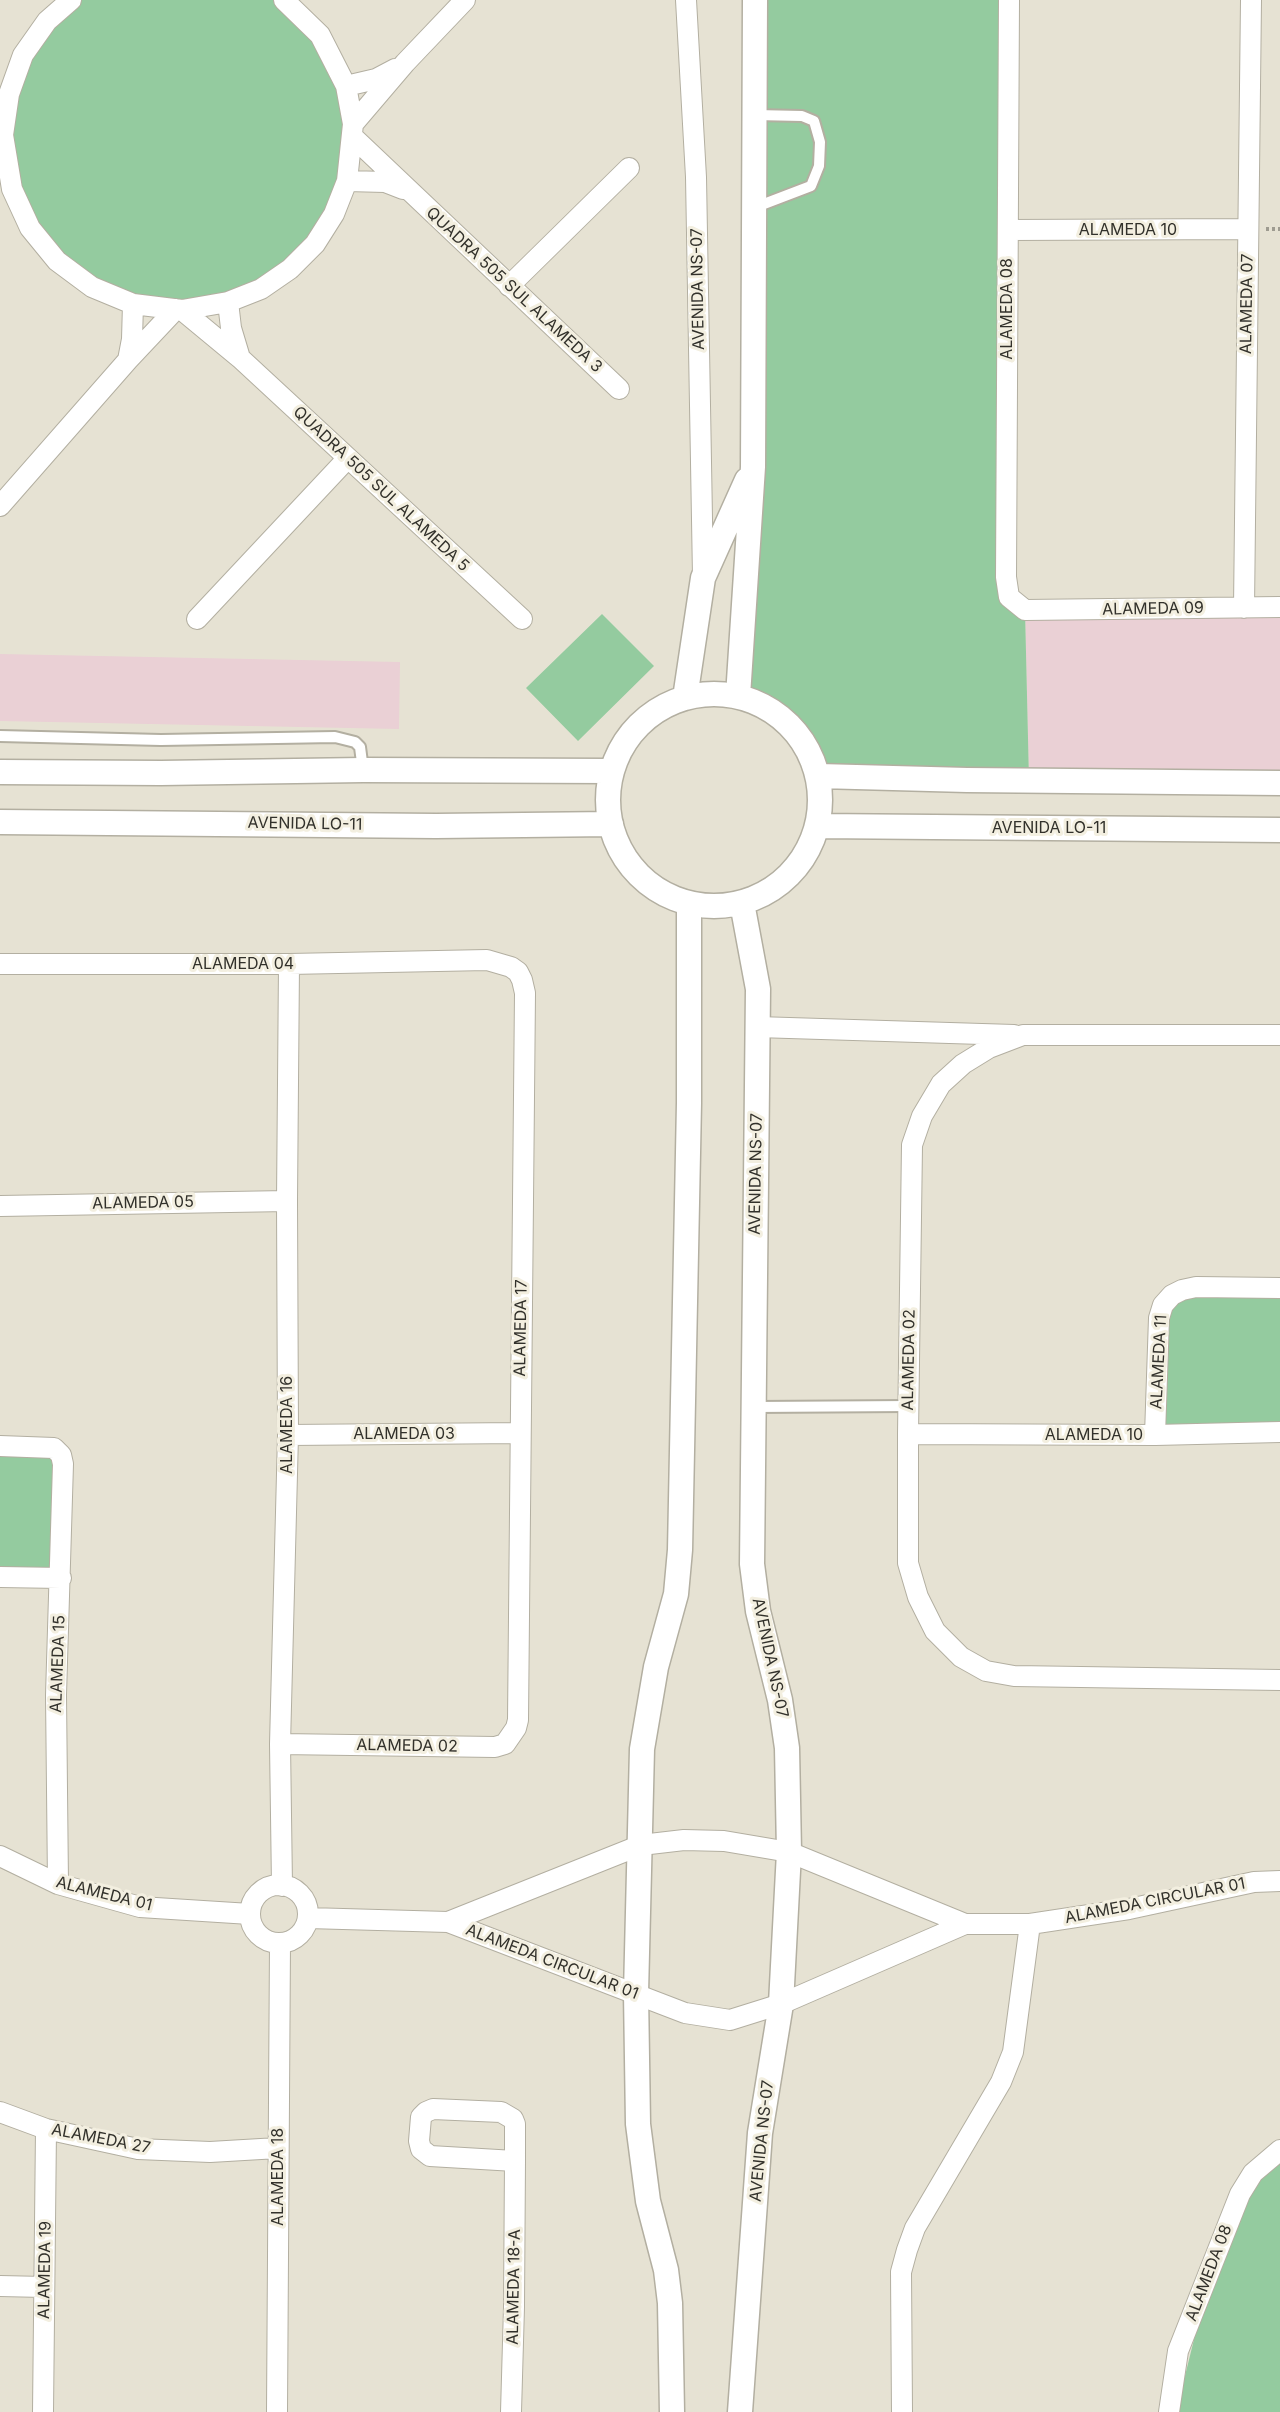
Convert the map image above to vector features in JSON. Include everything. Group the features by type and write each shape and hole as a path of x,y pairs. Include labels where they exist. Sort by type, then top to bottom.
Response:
{"street":[{"path":"71,0 47,21 24,55 4,94 2,133 6,190 30,228 57,261 92,287 133,304 179,310 228,302 261,289 290,269 315,244 334,214 347,182 353,130 346,86 320,35 285,0"},
{"path":"353,130 405,63 465,0"},
{"name":"AVENIDA NS-07","path":"685,698 703,578 696,177 686,0"},
{"name":"AVENIDA NS-07","path":"738,696 753,467 756,207 755,0"},
{"name":"ALAMEDA 08","path":"1010,0 1006,577 1010,597 1025,610"},
{"name":"ALAMEDA 07","path":"1244,608 1251,0"},
{"path":"346,86 376,80 405,63"},
{"path":"353,130 409,191"},
{"path":"509,286 629,168"},
{"path":"347,182 385,183 409,191"},
{"name":"QUADRA 505 SUL ALAMEDA 3","path":"409,191 619,390"},
{"name":"ALAMEDA 10","path":"1008,230 1248,229"},
{"path":"228,302 231,328 240,358"},
{"path":"128,360 132,339 133,304"},
{"path":"179,310 240,358"},
{"path":"0,506 128,360 179,310"},
{"name":"QUADRA 505 SUL ALAMEDA 5","path":"240,358 522,619"},
{"path":"197,619 347,459"},
{"name":"AVENIDA NS-07","path":"703,578 753,467"},
{"name":"ALAMEDA 09","path":"1025,610 1280,607"},
{"path":"712,694 738,696 775,712 803,740 819,776 822,801 818,826 802,860 776,887 742,903 715,906 688,903 662,892 638,874 621,851 611,824 608,799 610,771 626,740 652,714 685,698 712,694"},
{"path":"0,772 610,771"},
{"path":"819,776 1280,783"},
{"name":"AVENIDA LO-11","path":"0,822 436,826 611,824"},
{"name":"AVENIDA LO-11","path":"818,826 1280,830"},
{"path":"672,2412 670,2303 666,2270 648,2201 638,2124 636,1993 642,1749 656,1667 676,1594 680,1550 689,1103 688,903"},
{"name":"AVENIDA NS-07","path":"740,2412 760,2133 782,2004 789,1852 785,1736 780,1700 758,1611 752,1564 758,989 742,903"},
{"name":"ALAMEDA 04","path":"0,964 289,964 487,960"},
{"name":"ALAMEDA 17","path":"487,960 500,963 518,972 525,993 518,1720"},
{"name":"ALAMEDA 16","path":"282,1886 280,1744 288,1434 289,964"},
{"path":"757,1027 1023,1035"},
{"name":"ALAMEDA 02","path":"1280,1035 1023,1035 989,1048 971,1058 941,1084 922,1116 912,1145 908,1434 908,1563 918,1598 935,1631 961,1657 987,1671 1014,1676 1280,1680"},
{"name":"ALAMEDA 05","path":"0,1206 287,1201"},
{"name":"ALAMEDA 11","path":"1155,1435 1159,1318 1163,1305 1172,1295 1196,1287 1280,1288"},
{"name":"ALAMEDA 10","path":"908,1434 1155,1435 1280,1432"},
{"name":"ALAMEDA 03","path":"288,1434 520,1433"},
{"name":"ALAMEDA 15","path":"0,1446 54,1448 61,1455 64,1469 62,1578 56,1695 58,1884"},
{"path":"0,1577 62,1578"},
{"name":"ALAMEDA 02","path":"280,1744 495,1747 505,1744 511,1738 518,1720"},
{"name":"ALAMEDA CIRCULAR 01","path":"448,1922 641,1845 684,1840 724,1841 789,1852 965,1924 1030,1924 1129,1909 1254,1882 1280,1881"},
{"name":"ALAMEDA 01","path":"0,1856 58,1884 140,1907 250,1914"},
{"path":"282,1886 298,1893 308,1909 308,1918 306,1925 295,1938 280,1943 262,1938 256,1931 250,1914 254,1899 260,1893 266,1888 282,1886"},
{"path":"308,1918 448,1922"},
{"name":"ALAMEDA CIRCULAR 01","path":"448,1922 685,2013 730,2020 782,2004 965,1924"},
{"path":"902,2412 901,2272 915,2228 1001,2082 1013,2052 1030,1924"},
{"name":"ALAMEDA 18","path":"277,2412 280,1943"},
{"name":"ALAMEDA 18-A","path":"511,2412 515,2161 515,2124 513,2119 506,2114 466,2110 433,2109 421,2117 419,2141 421,2149 430,2156 515,2161"},
{"name":"ALAMEDA 27","path":"0,2112 46,2129 138,2149 210,2152 278,2148"},
{"name":"ALAMEDA 19","path":"43,2412 46,2129"},
{"name":"ALAMEDA 08","path":"1169,2412 1178,2351 1240,2194 1253,2173 1280,2150"},
{"path":"0,2286 45,2287"}],"lane":[{"path":"755,115 802,116 814,121 820,142 819,166 811,186 756,207"},
{"path":"0,736 161,740 335,737 355,742 360,747 363,770"},
{"path":"754,1407 909,1406"}],"shaded area":[{"path":"1025,610 1280,612 1280,784 1029,781"},
{"path":"0,654 400,662 399,729 0,721"}],"green space":[{"path":"78,0 284,0 346,86 348,173 290,269 228,302 133,304 57,261 5,159 9,94 47,21"},
{"path":"755,0 1010,0 1009,597 1025,610 1029,781 819,776 775,712 738,696"},
{"path":"602,614 654,666 578,741 526,688"},
{"path":"1280,1289 1280,1432 1155,1435 1159,1318 1182,1290"},
{"path":"0,1446 54,1448 61,1578 0,1577"},
{"path":"1280,2151 1280,2412 1176,2412 1214,2259 1253,2173"}]}
